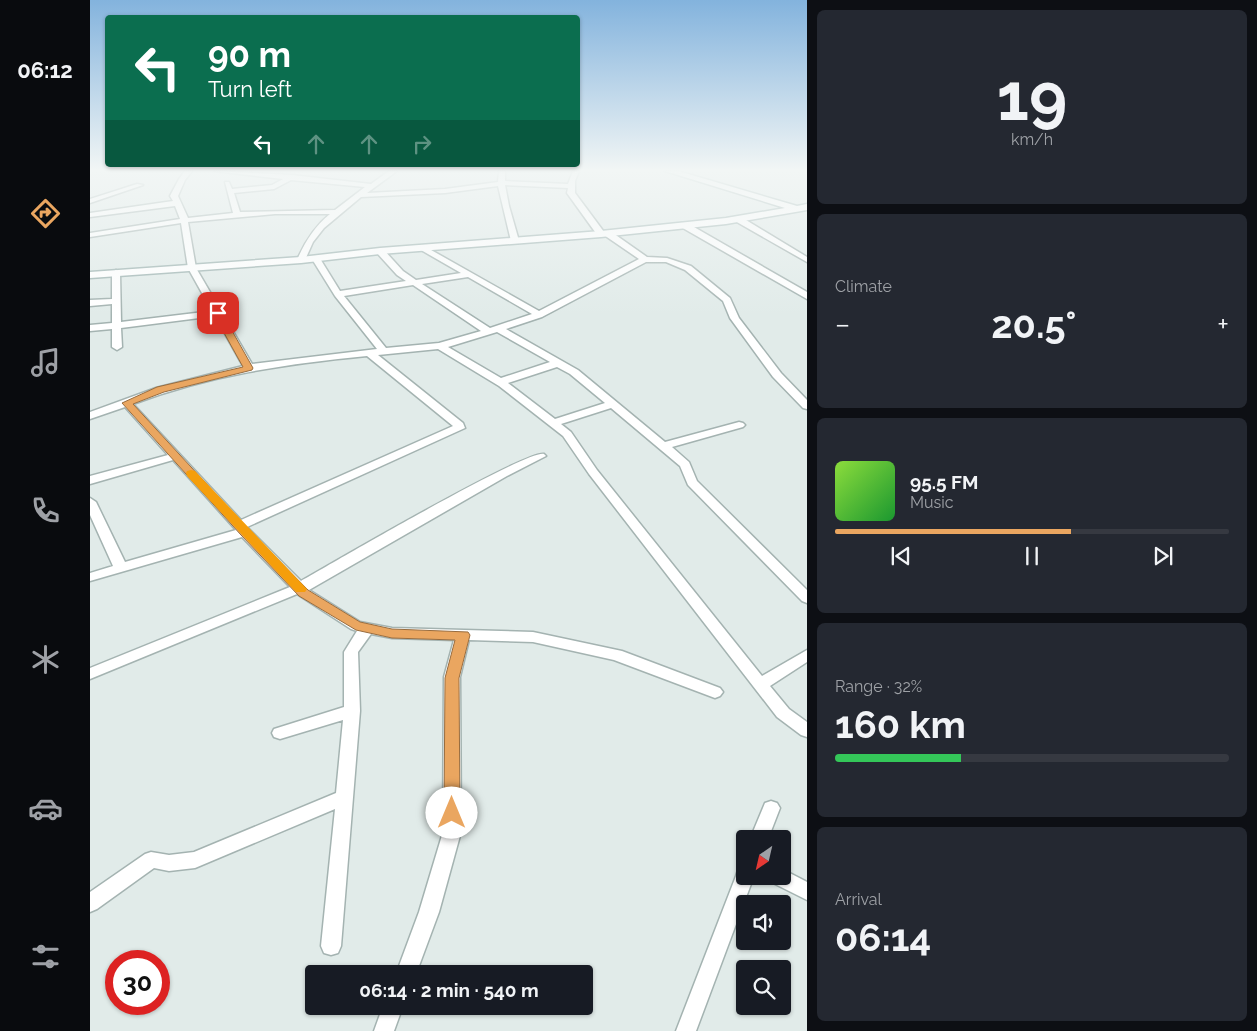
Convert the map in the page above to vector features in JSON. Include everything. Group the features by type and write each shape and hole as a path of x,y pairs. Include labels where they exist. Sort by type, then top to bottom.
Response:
{"street":[{"path":"90,235 192,219"},
{"path":"301,260 308,244 320,227 329,219"},
{"path":"510,219 516,241"},
{"path":"592,219 604,234 645,259 667,260 688,268 727,300 735,318 777,375 807,406"},
{"path":"90,275 316,259 380,251 604,234 737,219"},
{"path":"738,219 807,260"},
{"path":"184,220 192,268 249,368"},
{"path":"684,225 807,296"},
{"path":"424,248 539,315"},
{"path":"380,251 400,272 416,283 493,331 574,372 685,464 692,482 807,598"},
{"path":"316,259 338,294 383,351"},
{"path":"92,414 160,390 249,368 383,351 440,346 493,331 539,315 645,259"},
{"path":"116,273 117,347"},
{"path":"338,294 469,274"},
{"path":"90,303 116,301"},
{"path":"90,328 173,320 218,313"},
{"path":"440,346 500,382 567,434 593,472 760,685 783,713 807,731"},
{"path":"90,577 242,529 459,428 459,425 370,353"},
{"path":"500,382 558,363"},
{"path":"127,403 242,529 304,593 356,626 392,633 533,637 617,655 715,692"},
{"path":"553,423 612,404"},
{"path":"663,446 739,425"},
{"path":"90,480 176,456"},
{"path":"90,674 299,588 503,473 540,456"},
{"path":"90,502 120,568"},
{"path":"330,946 352,711 350,652 366,628"},
{"path":"409,965 429,912 452,832 452,678 463,635"},
{"path":"760,685 807,655"},
{"path":"280,733 352,711"},
{"path":"90,903 151,860 169,863 195,860 344,796"},
{"path":"762,830 771,808"},
{"path":"791,883 807,892"},
{"path":"686,1031 742,885"},
{"path":"384,1031 390,1015"}],"slow traffic":[{"path":"191,473 301,589"}],"route":[{"path":"218,313 249,368 160,390 127,403 245,532 304,593 356,626 392,633 463,635 452,678 452,813"}]}
